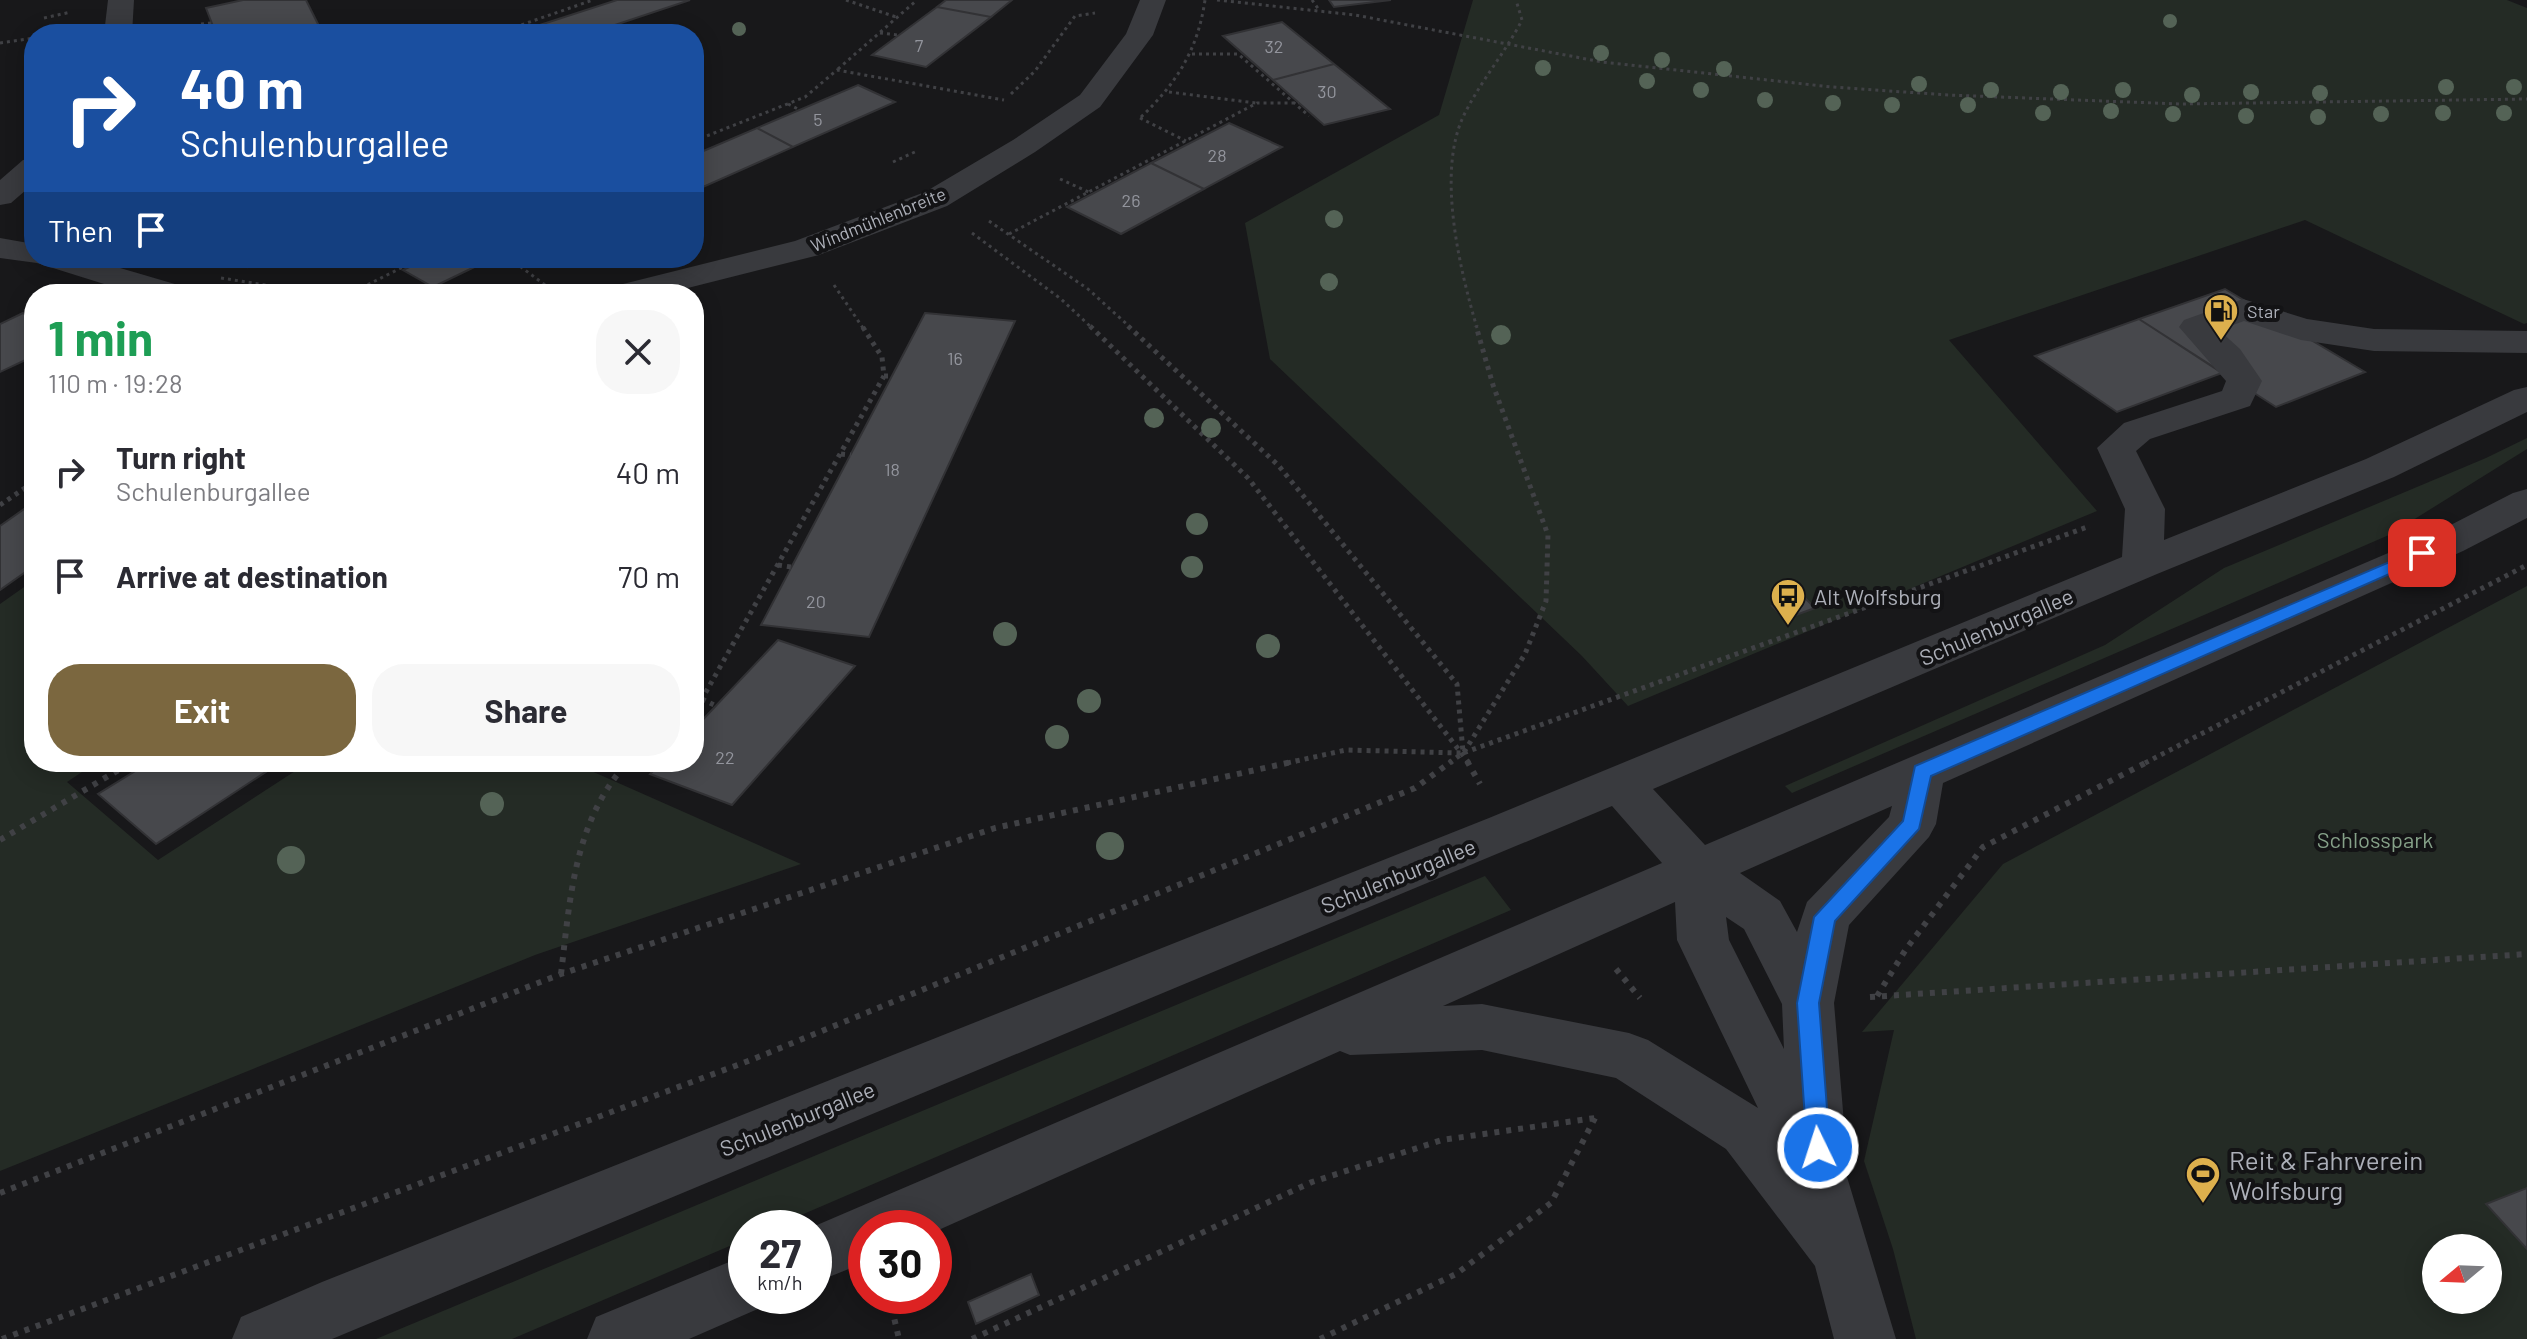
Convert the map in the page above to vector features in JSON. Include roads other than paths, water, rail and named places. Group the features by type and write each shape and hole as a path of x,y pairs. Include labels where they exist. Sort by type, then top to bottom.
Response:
{"street":[{"path":"119,24 121,0"},
{"name":"Windmühlenbreite","path":"663,284 807,248 936,199 1024,146 1090,101 1139,35 1153,0"},
{"path":"0,196 24,176"},
{"path":"0,248 24,252"},
{"path":"84,268 139,284"},
{"path":"2142,564 2145,509 2116,448 2137,431 2237,398 2244,381 2227,357 2196,327 2243,309 2301,329 2374,340 2527,342"},
{"name":"Schulenburgallee","path":"263,1339 343,1303 1619,783 2380,468 2527,398"},
{"path":"919,1210 2449,542 2527,502"},
{"path":"1820,1177 1808,1003 1825,917 1912,824 1922,772"},
{"path":"1619,783 1697,869 1762,915 1808,1003"},
{"path":"1697,869 1703,940 1820,1177 1865,1339"},
{"path":"1328,1032 1482,1027 1629,1057 1746,1131 1843,1255"},
{"path":"618,1339 728,1292"}],"place":[{"name":"Star","path":"2221,342"},
{"name":"Alt Wolfsburg","path":"1788,627"},
{"name":"Reit & Fahrverein Wolfsburg","path":"2203,1205"}],"park label":[{"name":"Schlosspark","path":"2375,839"}]}
